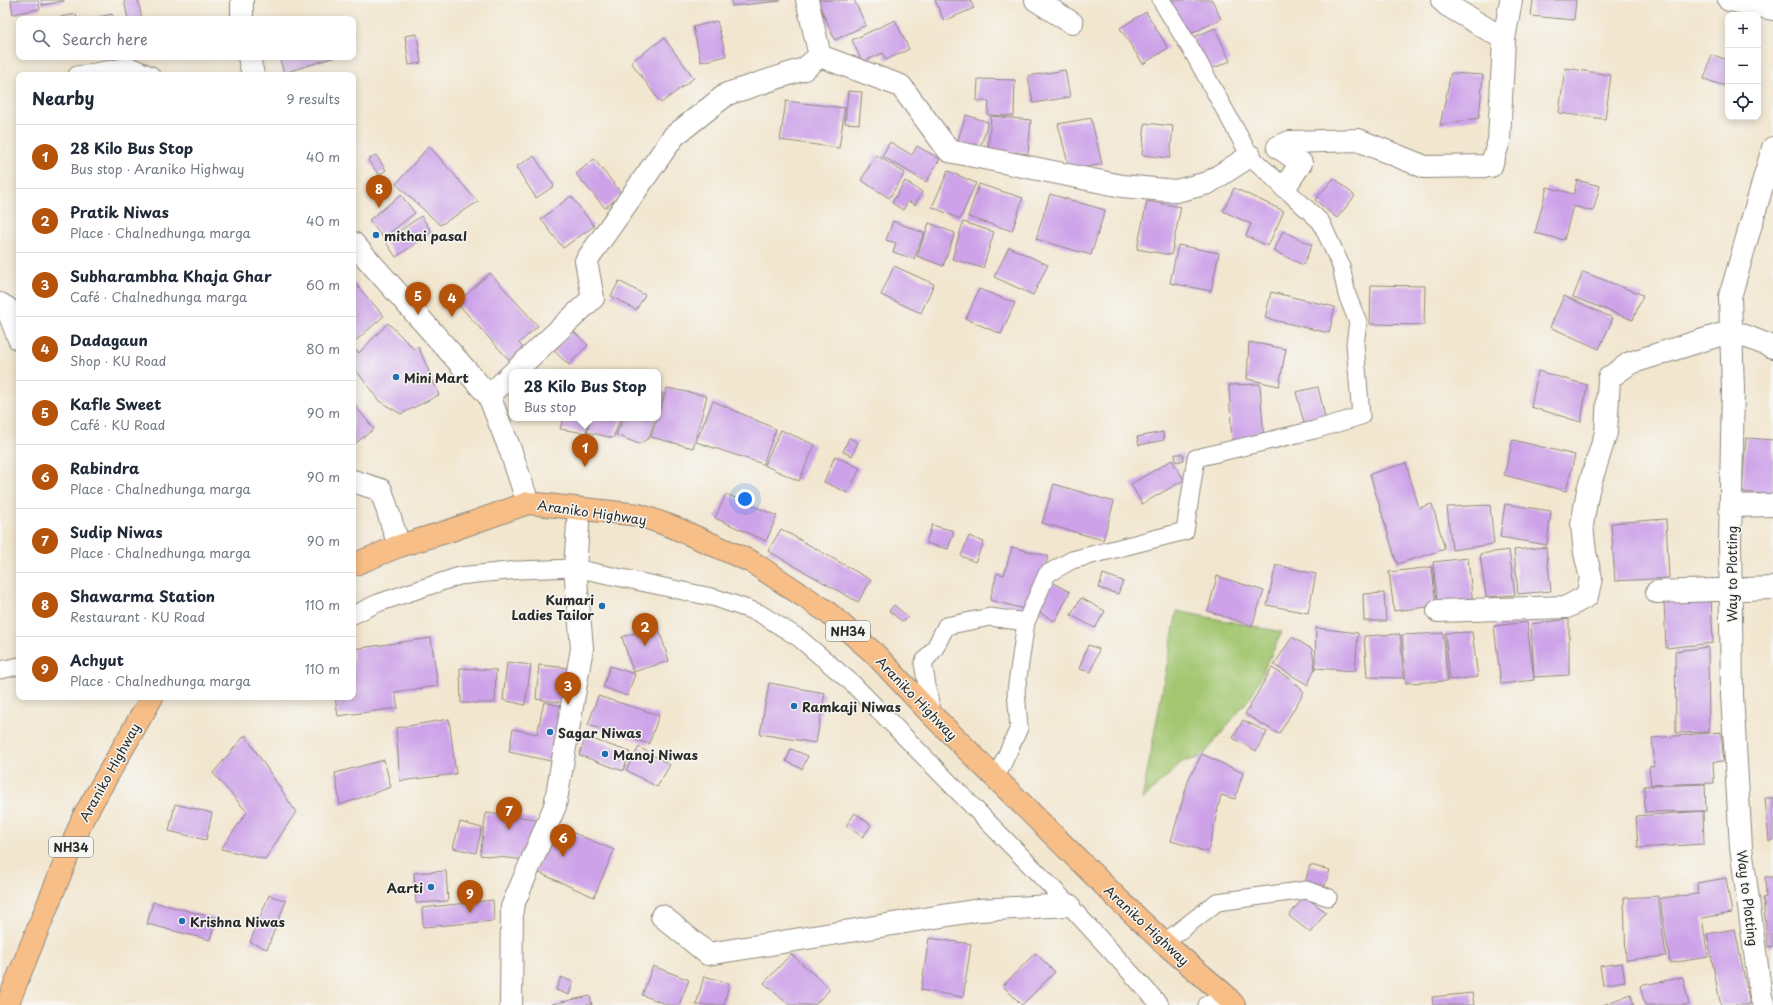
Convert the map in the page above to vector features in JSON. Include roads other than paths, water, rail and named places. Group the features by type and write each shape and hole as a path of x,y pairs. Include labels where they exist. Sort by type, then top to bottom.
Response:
{"highway":[{"name":"Araniko Highway","path":"356,564 399,546 449,531 528,503 639,516 673,527 752,562 826,611 875,654 932,716 1164,943 1222,1002"},
{"name":"Araniko Highway","path":"7,1005 82,818 150,700"}],"street":[{"path":"242,0 242,16"},
{"path":"808,0 820,56"},
{"path":"1036,0 1072,23"},
{"path":"1442,0 1447,5 1504,40"},
{"path":"1285,187 1301,163 1278,146 1290,142 1358,140 1425,167 1492,166 1500,141 1504,40 1511,0"},
{"path":"1729,0 1773,9"},
{"path":"820,56 901,86 949,151 1122,186 1176,191 1208,183 1250,156"},
{"path":"517,369 593,298 586,261 674,136 727,94 804,69 820,56"},
{"path":"250,60 253,72"},
{"name":"Way to Plotting","path":"1764,1005 1761,997 1741,847 1732,696 1731,506 1733,389 1730,297 1773,148"},
{"path":"356,246 489,396 511,452 528,503"},
{"path":"0,304 6,308 16,332"},
{"path":"1438,611 1567,607 1586,596 1591,578 1585,553 1582,525 1588,490 1606,433 1609,378 1630,363 1732,332 1773,347"},
{"path":"489,396 509,377"},
{"path":"356,482 381,490 399,546"},
{"path":"1731,506 1773,505"},
{"path":"511,1005 512,907 555,806 582,648 575,568 579,510"},
{"path":"1657,592 1731,588 1773,588"},
{"path":"662,916 708,954 979,910 1069,905"}],"lane":[{"path":"996,778 1019,728 1016,691 1026,622 1047,574 1072,560 1184,531 1196,458 1314,430 1361,416 1355,344 1358,322 1347,295 1341,266 1321,222 1250,156 1194,54 1160,0"},
{"path":"95,72 130,66 143,72"},
{"path":"356,613 378,602 459,576 518,570 575,568 716,598 759,613 799,638 853,684 1069,905 1160,1005"},
{"path":"932,716 923,663 935,648 946,626 990,617 1026,622"},
{"path":"0,670 16,667"},
{"path":"1164,943 1217,902 1306,890 1328,897"}],"place":[{"name":"Shawarma Station","path":"379,208"},
{"name":"mithai pasal","path":"376,235"},
{"name":"Kafle Sweet","path":"418,315"},
{"name":"Dadagaun","path":"452,317"},
{"name":"Mini Mart","path":"396,377"},
{"name":"28 Kilo Bus Stop","path":"585,467"},
{"name":"Kumari Ladies Tailor","path":"602,606"},
{"name":"Pratik Niwas","path":"645,646"},
{"name":"Subharambha Khaja Ghar","path":"568,705"},
{"name":"Ramkaji Niwas","path":"794,706"},
{"name":"Sagar Niwas","path":"550,732"},
{"name":"Manoj Niwas","path":"605,754"},
{"name":"Sudip Niwas","path":"509,830"},
{"name":"Rabindra","path":"563,857"},
{"name":"Aarti","path":"431,887"},
{"name":"Achyut","path":"470,913"},
{"name":"Krishna Niwas","path":"182,921"}]}
